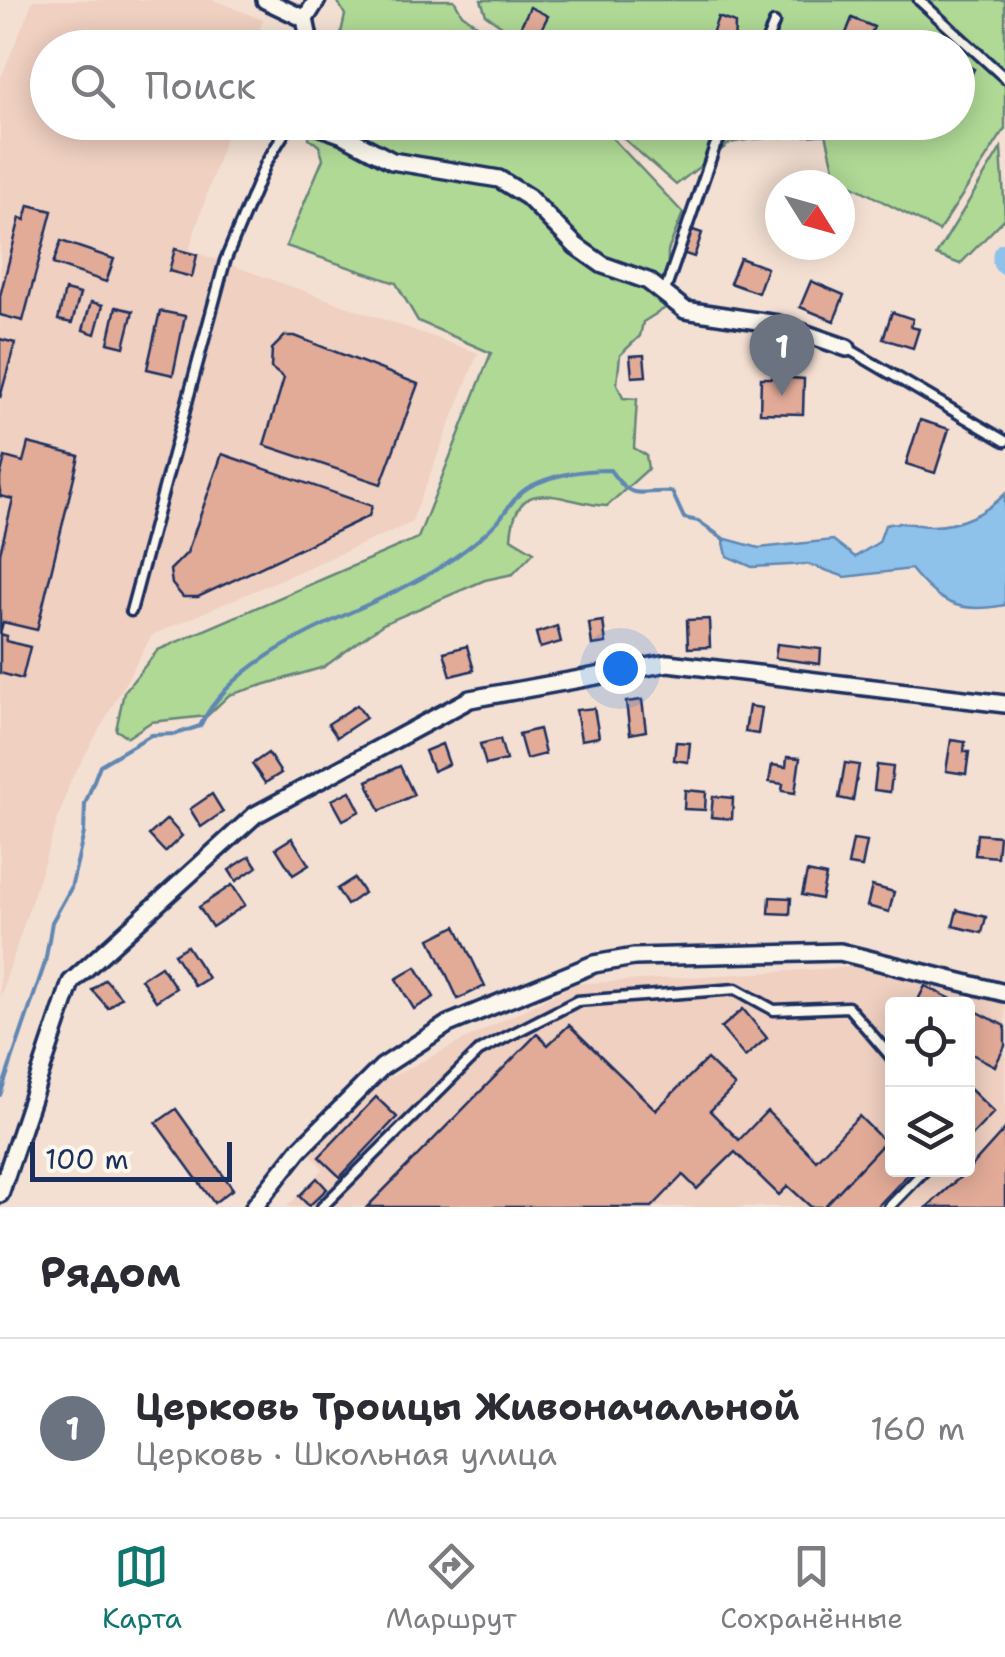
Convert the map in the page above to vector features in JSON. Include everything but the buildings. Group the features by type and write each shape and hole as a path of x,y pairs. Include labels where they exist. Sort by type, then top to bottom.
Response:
{"street":[{"path":"265,0 305,20"},
{"path":"307,30 305,20 317,0"},
{"path":"355,140 392,161 499,179 528,198 576,246 603,265 648,281 685,310 778,324 847,348"},
{"path":"0,1194 71,982 255,815 470,698 668,663 1005,704"},
{"path":"254,1207 299,1150 382,1067 448,1024 594,964 634,957 840,952 1005,993"}],"lane":[{"path":"919,0 952,30"},
{"path":"771,30 774,23"},
{"path":"975,51 1005,78"},
{"path":"131,611 225,260 279,140"},
{"path":"664,294 714,146 721,140"},
{"path":"847,348 1005,441"},
{"path":"322,1207 479,1051 578,1001 736,989 774,1010 848,1007 885,1050"},
{"path":"889,1207 918,1177"}],"shaded area":[{"path":"33,0 214,0 263,20 260,30 30,30 30,140 225,140 189,250 478,353 411,523 152,635 70,782 0,998 0,80"},
{"path":"870,966 1005,997 1005,1207 287,1207 323,1169 310,1153 375,1085 575,984"}],"green space":[{"path":"337,0 454,0 462,14 483,30 342,30 345,15"},
{"path":"481,0 1005,0 1005,129 939,231 855,187 855,170 834,170 827,140 975,140 975,30 508,30 486,15"},
{"path":"312,140 614,140 683,213 668,251 667,307 643,322 640,336 620,355 617,384 623,398 637,399 634,448 646,455 648,469 607,506 546,495 522,503 511,538 534,552 513,574 485,580 383,624 324,667 229,695 207,716 151,722 128,737 116,730 124,692 158,650 418,538 491,353 418,321 396,283 286,246 323,159 319,146"},
{"path":"625,140 746,140 730,143 676,185"},
{"path":"1001,148 1005,218 960,264 936,255"}],"water":[{"path":"1005,494 1005,605 975,608 952,604 931,591 911,569 845,577 808,564 752,567 727,556 723,538 759,548 833,540 855,557 879,542 885,525 953,524 990,507"}],"waterway":[{"path":"1005,255 1005,262"},
{"path":"0,1095 45,963 52,922 71,888 84,833 85,804 100,765 151,735 176,734 200,726 220,696 247,671 278,649 451,560 493,526 524,490 548,479 610,470 631,491 672,492 684,518 698,521 725,540"}],"place":[{"name":"Церковь Троицы Живоначальной","path":"782,396"}]}
